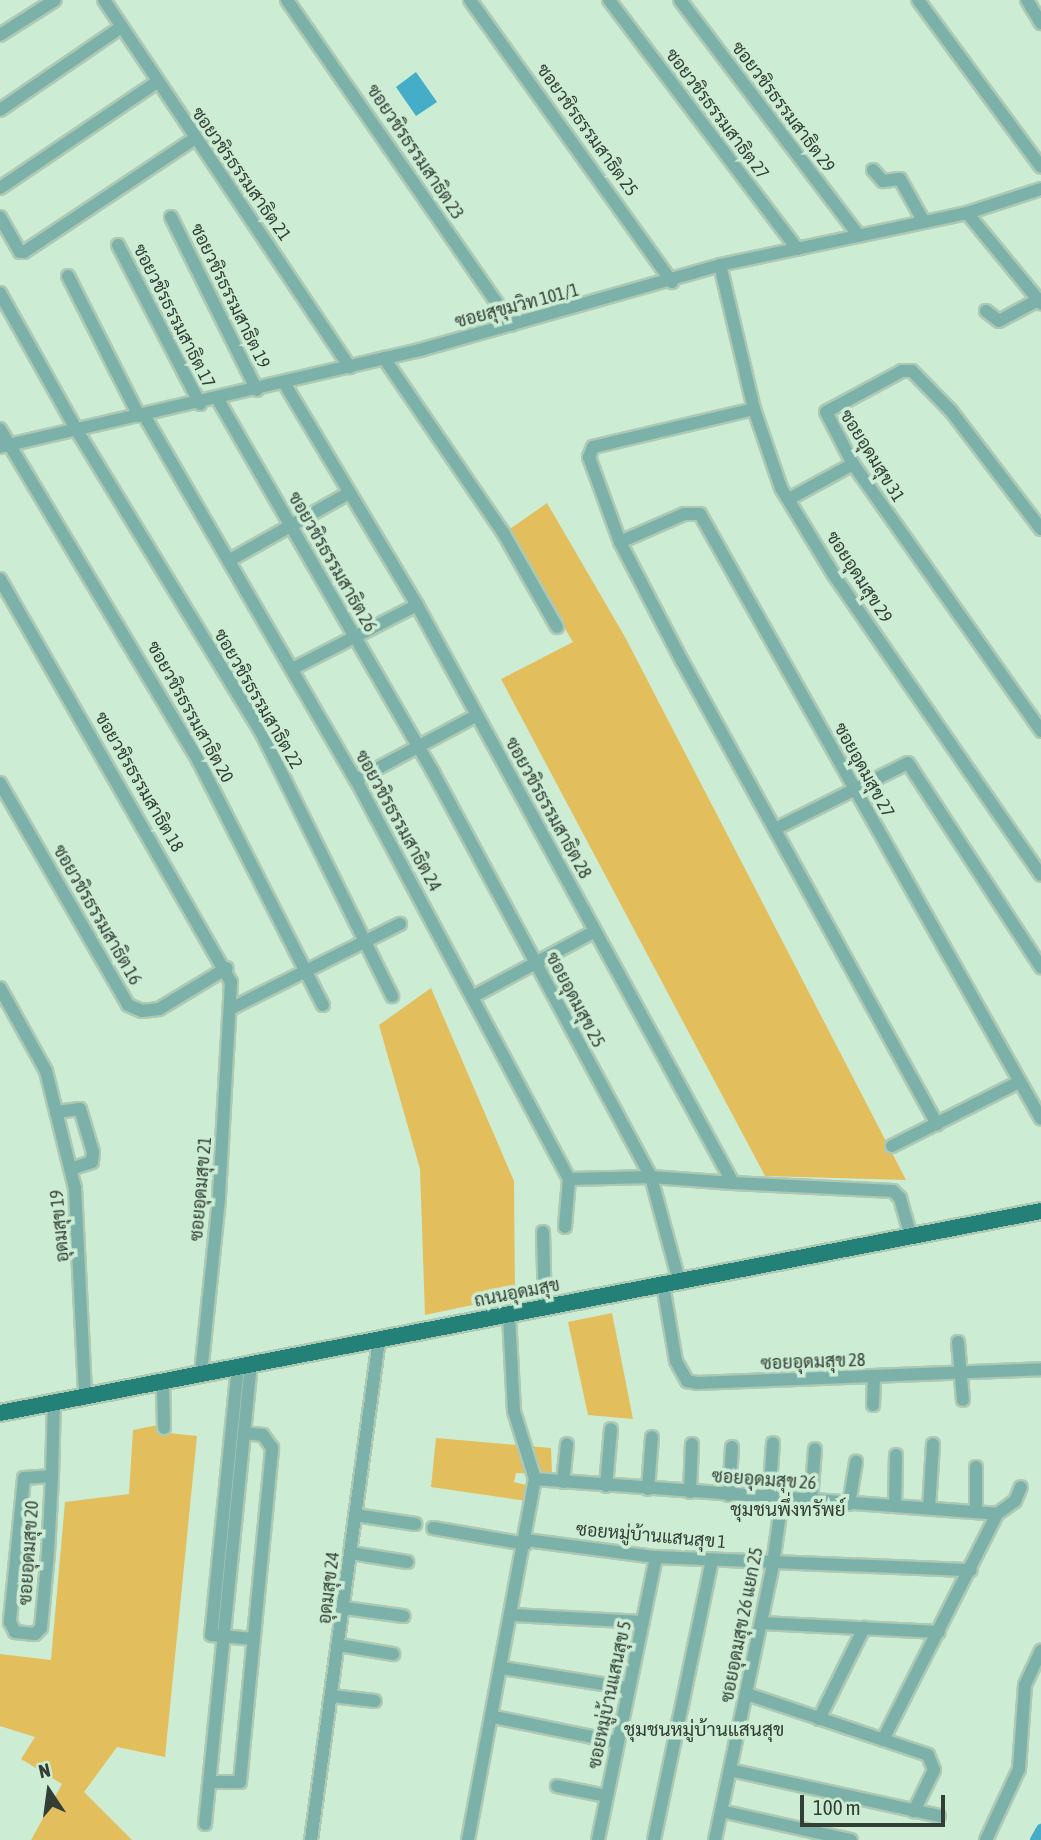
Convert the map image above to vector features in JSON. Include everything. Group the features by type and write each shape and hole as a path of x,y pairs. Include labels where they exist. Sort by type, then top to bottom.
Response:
{"main road":[{"name":"ถนนอุดมสุข","path":"0,1413 1041,1211"}],"street":[{"path":"0,35 55,0"},
{"name":"ซอยวชิรธรรมสาธิต 21","path":"104,0 194,139 350,367"},
{"name":"ซอยวชิรธรรมสาธิต 23","path":"287,0 512,325"},
{"name":"ซอยวชิรธรรมสาธิต 25","path":"470,0 671,282"},
{"name":"ซอยวชิรธรรมสาธิต 27","path":"609,0 797,249"},
{"name":"ซอยวชิรธรรมสาธิต 29","path":"680,0 859,236"},
{"path":"918,0 1041,167"},
{"path":"1027,0 1041,23"},
{"path":"0,110 121,27"},
{"path":"0,188 157,82"},
{"path":"0,217 20,252 24,252 194,139"},
{"path":"873,170 883,181 900,179 924,222"},
{"name":"ซอยสุขุมวิท 101/1","path":"5,446 200,404 350,367 671,282 720,265 967,213 1041,189"},
{"path":"967,213 1040,302 999,321 986,311"},
{"name":"ซอยวชิรธรรมสาธิต 19","path":"171,217 257,390"},
{"name":"ซอยวชิรธรรมสาธิต 17","path":"118,245 200,404"},
{"name":"ซอยอุดมสุข 29","path":"720,265 754,409 777,479 834,575 1041,875"},
{"name":"ซอยวชิรธรรมสาธิต 24","path":"68,276 142,415 230,560 356,779 474,996 569,1179"},
{"name":"ซอยวชิรธรรมสาธิต 22","path":"0,293 76,429 261,732 392,996"},
{"path":"384,358 503,534 557,626"},
{"name":"ซอยอุดมสุข 31","path":"1041,529 951,411 908,370 825,412 853,464 1041,731"},
{"name":"ซอยวชิรธรรมสาธิต 28","path":"284,383 417,606 733,1183"},
{"name":"ซอยวชิรธรรมสาธิต 26","path":"216,398 417,744"},
{"path":"754,409 593,446 589,457 620,542 937,1124"},
{"name":"ซอยวชิรธรรมสาธิต 20","path":"0,429 5,446 198,761 323,1005"},
{"path":"789,499 853,464"},
{"path":"230,560 349,492"},
{"name":"ซอยอุดมสุข 27","path":"620,542 684,514 700,514 1041,1119"},
{"name":"ซอยวชิรธรรมสาธิต 18","path":"0,579 227,968 232,1008"},
{"path":"292,669 354,634 417,606"},
{"path":"356,779 417,744 477,715"},
{"name":"ซอยอุดมสุข 25","path":"417,744 651,1177 671,1283"},
{"path":"775,829 854,787 908,763 1041,967"},
{"name":"ซอยวชิรธรรมสาธิต 16","path":"0,782 128,1004 142,1011 159,1009 227,968"},
{"path":"232,1008 400,924"},
{"path":"474,996 534,960 595,931"},
{"name":"อุดมสุข 19","path":"0,988 39,1059 57,1112 71,1169 79,1213 85,1396"},
{"name":"ซอยอุดมสุข 21","path":"201,1373 232,1008"},
{"path":"892,1146 1019,1082"},
{"path":"57,1112 80,1109 93,1152 92,1163 71,1169"},
{"path":"565,1227 569,1179 651,1177 893,1191 900,1198 911,1237"},
{"path":"543,1232 545,1307"},
{"name":"ซอยอุดมสุข 28","path":"671,1283 676,1361 687,1381 874,1378 1041,1369"},
{"path":"468,1840 513,1615 534,1479 514,1411 509,1314"},
{"name":"อุดมสุข 24","path":"311,1840 345,1608 379,1340"},
{"path":"958,1342 963,1400"},
{"path":"244,1365 240,1428 211,1635 253,1639"},
{"path":"873,1405 874,1378"},
{"path":"163,1380 164,1428"},
{"name":"ซอยอุดมสุข 20","path":"52,1476 24,1478 10,1622 15,1632 35,1634 41,1628 52,1476 54,1402"},
{"path":"210,1782 240,1782 272,1448 264,1435 240,1428"},
{"path":"606,1486 611,1429"},
{"path":"648,1489 652,1437"},
{"name":"ซอยอุดมสุข 26 แยก 25","path":"715,1840 773,1564 773,1443"},
{"path":"563,1482 567,1444"},
{"path":"690,1492 692,1444"},
{"path":"929,1508 933,1444"},
{"path":"729,1495 732,1447"},
{"path":"811,1501 815,1449"},
{"path":"895,1506 897,1455"},
{"path":"849,1504 856,1462"},
{"path":"976,1467 976,1509"},
{"name":"ซอยอุดมสุข 26","path":"534,1479 849,1504 976,1509 994,1513"},
{"path":"883,1740 971,1570 994,1513 1015,1501 1021,1486"},
{"path":"355,1515 415,1524"},
{"name":"ซอยหมู่บ้านแสนสุข 1","path":"433,1528 656,1557 773,1564 971,1570"},
{"path":"351,1553 407,1562"},
{"name":"ซอยหมู่บ้านแสนสุข 5","path":"598,1840 627,1688 656,1557"},
{"path":"654,1840 712,1560"},
{"path":"345,1608 403,1616"},
{"path":"513,1615 643,1622"},
{"path":"761,1623 939,1632"},
{"path":"819,1719 864,1628"},
{"path":"205,1824 225,1636"},
{"path":"339,1645 393,1654"},
{"path":"986,1840 1019,1769 1025,1685 1041,1651"},
{"path":"503,1668 627,1688"},
{"path":"747,1694 928,1755 934,1763 914,1811"},
{"path":"332,1696 375,1701"},
{"path":"494,1717 617,1742"},
{"path":"730,1770 939,1816"},
{"path":"557,1786 606,1796"},
{"path":"721,1811 850,1840"}],"shaded area":[{"path":"547,503 625,637 906,1180 765,1176 501,679 573,642 507,531"},
{"path":"431,988 514,1181 515,1296 425,1315 420,1169 379,1025"},
{"path":"612,1313 633,1419 588,1415 568,1322"},
{"path":"168,1423 168,1433 197,1436 165,1757 117,1747 84,1792 132,1840 31,1840 62,1784 21,1759 35,1737 0,1726 0,1654 51,1660 65,1502 129,1494 133,1430"},
{"path":"436,1438 551,1448 552,1475 516,1473 514,1482 526,1485 527,1501 431,1487"}],"water":[{"path":"416,72 437,102 416,116 396,87"}],"waterway":[{"path":"1035,1840 1041,1829"}],"district":[{"name":"ชุมชนพึ่งทรัพย์","path":"788,1510"},
{"name":"ชุมชนหมู่บ้านแสนสุข","path":"704,1730"}]}
